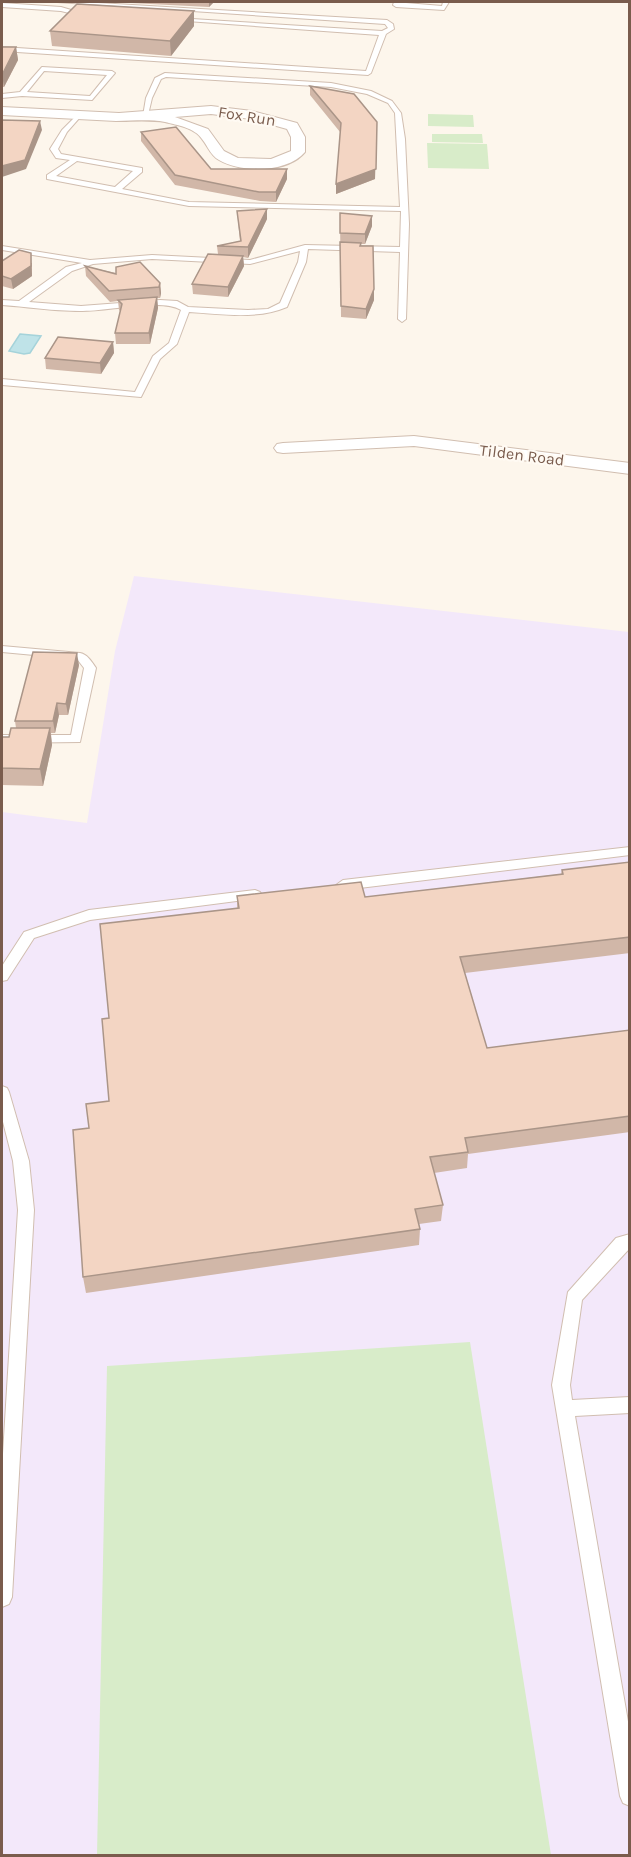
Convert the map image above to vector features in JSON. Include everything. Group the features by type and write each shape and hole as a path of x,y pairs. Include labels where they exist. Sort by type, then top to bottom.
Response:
{"street":[{"name":"Fox Run","path":"2,111 79,115 145,115 211,110 282,122 297,131 298,152 289,159 273,164 228,159 218,154 204,132 145,115"},
{"name":"Tilden Road","path":"283,448 414,441 630,469"}],"lane":[{"path":"2,5 20,2"},
{"path":"60,2 387,22 391,25 391,29 383,33 167,20"},
{"path":"397,2 396,5 444,8 446,2"},
{"path":"2,5 61,9 74,14 97,15"},
{"path":"2,49 368,73 383,33"},
{"path":"2,96 22,94 92,98 112,73 42,69 22,94"},
{"path":"145,115 149,98 158,78 165,75 331,85 369,92 390,102 398,113 404,209 402,320"},
{"path":"79,115 64,131 54,149 59,156 139,170 116,190"},
{"path":"76,159 50,177 189,204 404,209"},
{"path":"21,304 69,269 92,262 152,257 250,262 305,247 405,250"},
{"path":"2,303 81,309 160,303 177,304 186,309 249,313 270,310 284,305 302,262 305,247"},
{"path":"2,248 92,262"},
{"path":"2,382 138,395 156,358 173,344 186,309"},
{"path":"2,649 80,656 90,668 76,739 2,739"},
{"path":"324,887 630,851"},
{"path":"2,976 29,935 89,915 265,894"},
{"path":"2,1092 21,1161 26,1210 24,1280 2,1597"},
{"path":"630,1240 622,1243 574,1297 561,1385 630,1796"},
{"path":"565,1408 630,1405"}],"shaded area":[{"path":"134,576 629,632 629,1855 2,1856 2,812 87,823 115,651"}],"green space":[{"path":"428,114 473,115 474,127 428,126"},
{"path":"432,134 482,134 483,143 432,142"},
{"path":"427,143 487,144 489,169 428,168"},
{"path":"470,1342 551,1855 97,1855 107,1366"}],"water":[{"path":"20,334 41,336 30,353 9,351"}],"building":[{"path":"77,4 194,11 170,41 50,31"},
{"path":"2,47 16,47 2,75"},
{"path":"310,86 354,94 377,122 376,169 336,184 341,123"},
{"path":"2,120 40,121 25,160 2,166"},
{"path":"176,127 211,169 287,169 276,192 259,192 175,175 141,132"},
{"path":"267,209 248,247 217,246 241,241 237,211"},
{"path":"340,213 372,216 365,234 340,233"},
{"path":"340,242 373,246 374,289 366,309 341,306"},
{"path":"19,250 31,253 31,266 11,279 2,276 2,261"},
{"path":"208,254 243,256 228,287 192,284"},
{"path":"140,262 160,283 159,287 109,291 85,266 116,274 116,267"},
{"path":"157,297 149,333 115,333 122,304 118,300"},
{"path":"58,337 113,342 100,363 45,358"},
{"path":"33,652 77,653 66,704 57,703 53,721 15,721"},
{"path":"11,728 50,728 40,769 2,768 2,737 9,737"},
{"path":"630,862 630,937 460,957 487,1048 630,1030 630,1116 465,1138 468,1152 430,1157 443,1205 415,1209 420,1229 83,1277 73,1130 89,1128 86,1104 109,1101 102,1019 109,1018 100,924 239,908 237,896 361,882 365,897 563,874 562,870"}]}
